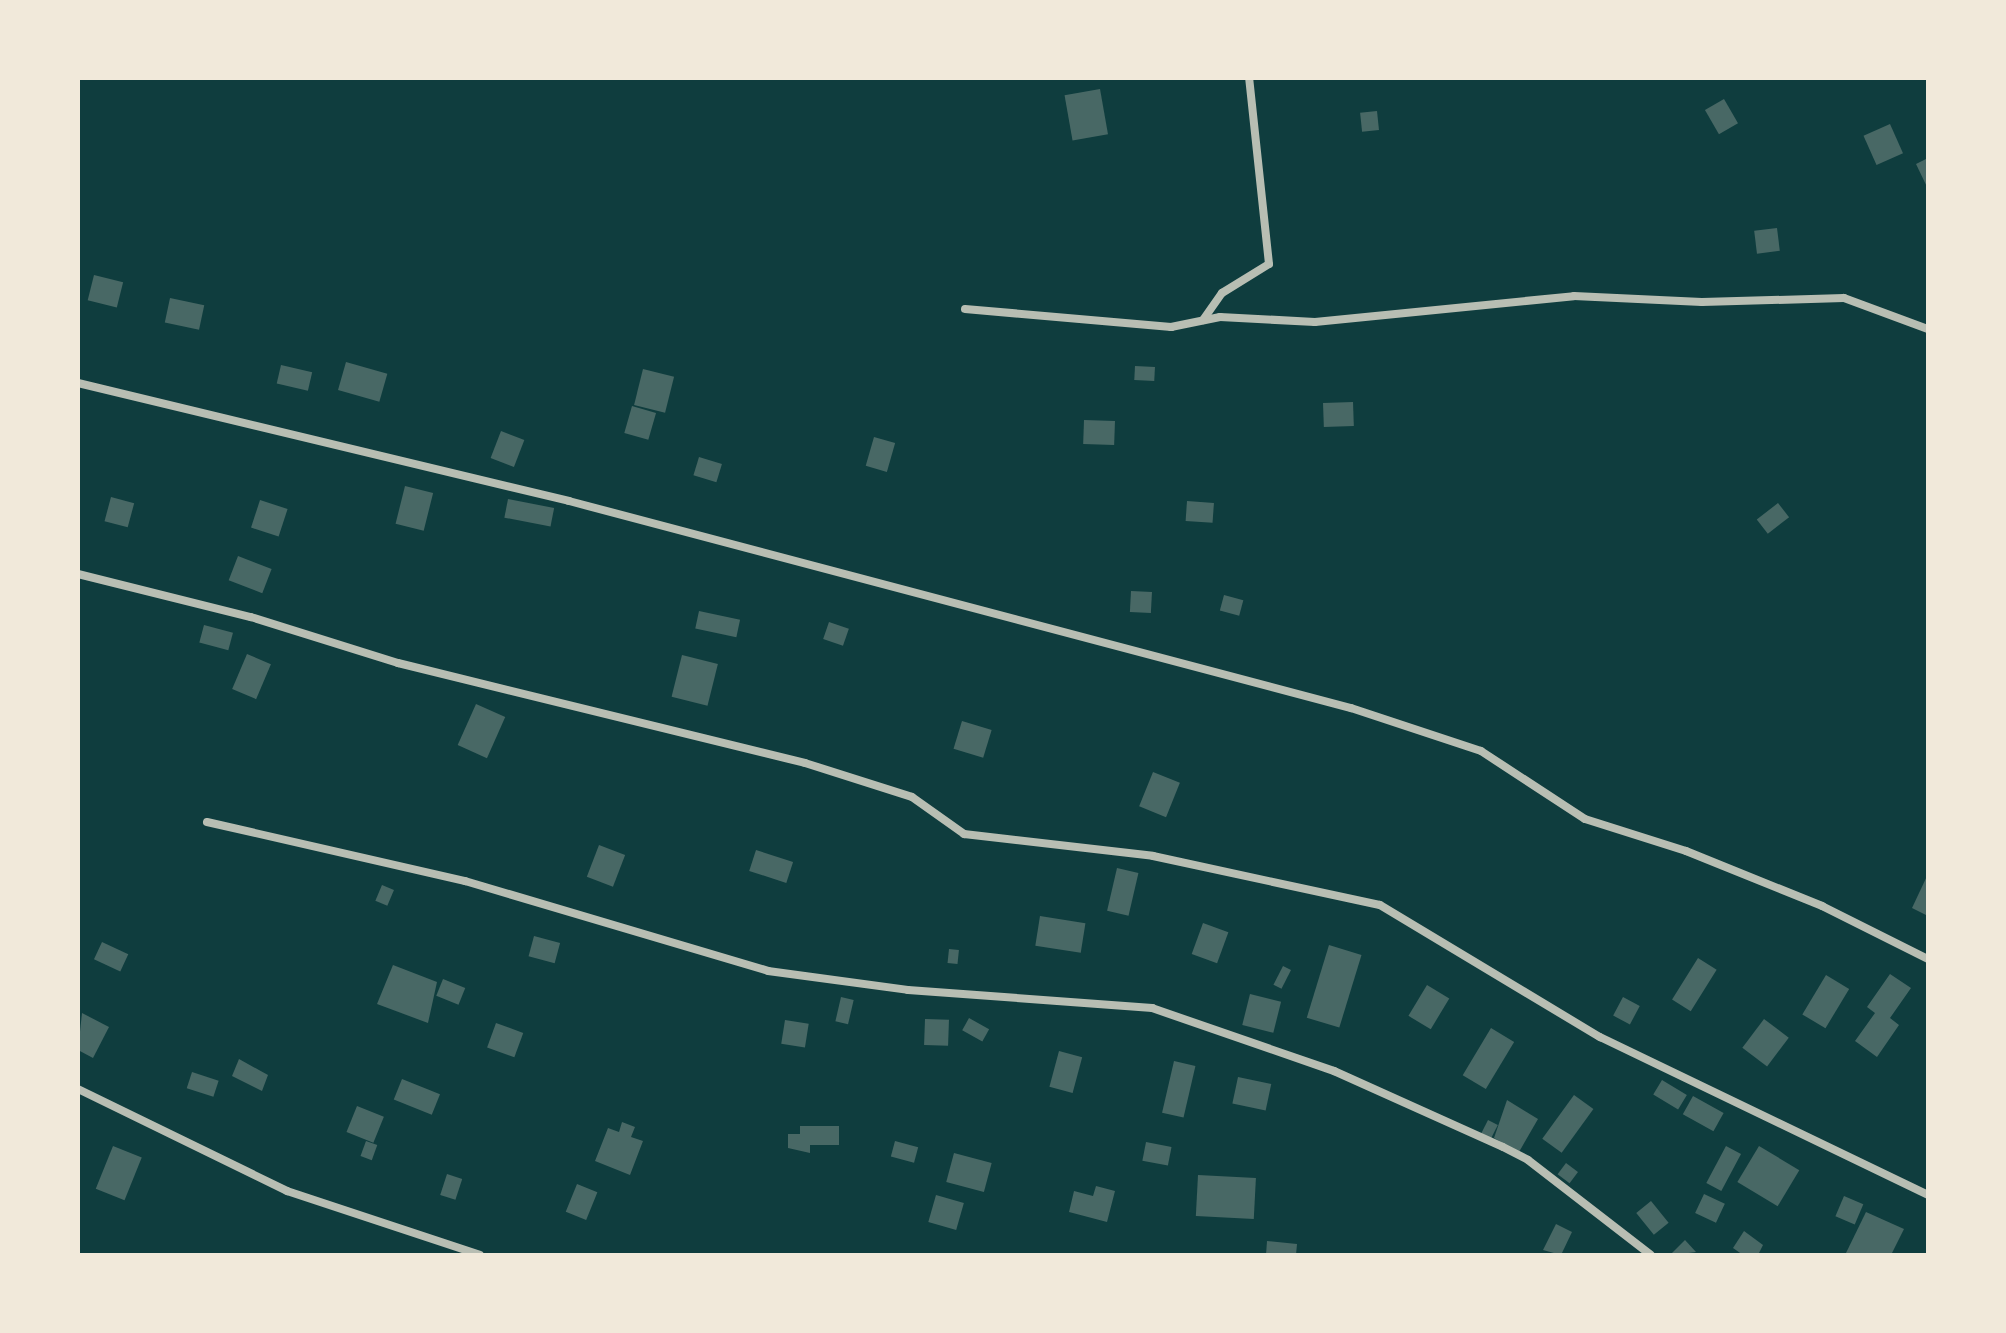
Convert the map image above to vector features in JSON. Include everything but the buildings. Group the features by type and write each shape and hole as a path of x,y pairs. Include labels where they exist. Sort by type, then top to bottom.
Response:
{"street":[{"path":"1203,320 1222,293 1269,264 1249,78"},
{"path":"965,309 1171,327 1203,320 1315,322 1574,296 1702,302 1844,298 1928,329"},
{"path":"78,383 569,501 1351,708 1481,751 1585,819 1686,851 1809,901 1928,959"},
{"path":"78,574 251,617 398,663 805,763 912,797 964,834 1153,856 1380,905 1600,1037 1928,1195"},
{"path":"207,822 465,881 768,971 908,990 1152,1008 1334,1071 1503,1147 1528,1160 1651,1255"},
{"path":"78,1089 287,1191 480,1255"}]}
